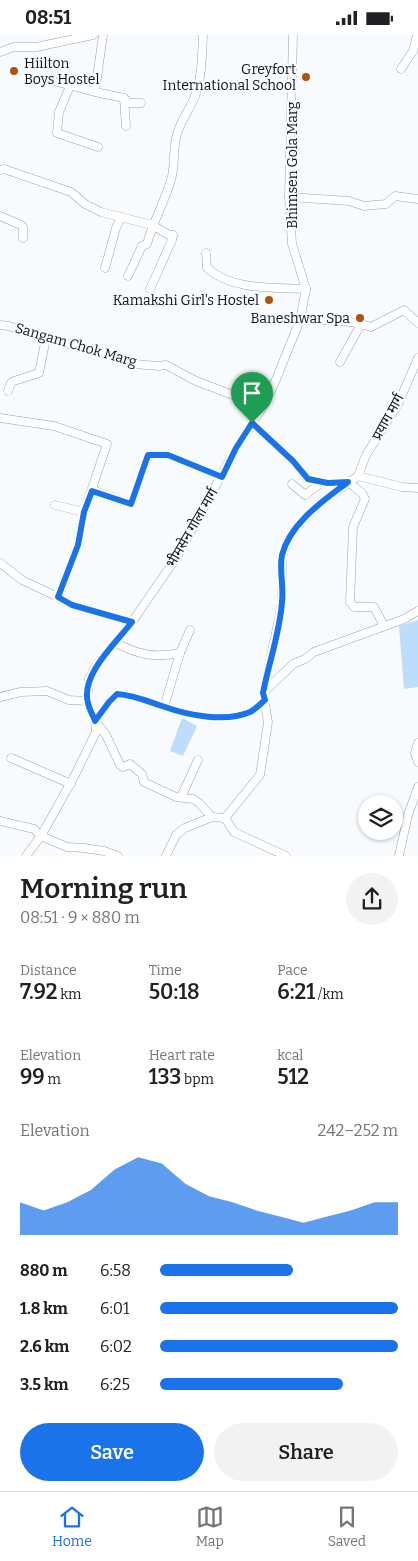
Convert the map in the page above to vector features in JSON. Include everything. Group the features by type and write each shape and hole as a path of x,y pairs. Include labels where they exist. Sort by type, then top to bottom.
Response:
{"street":[{"path":"0,52 14,47 36,47 93,35"},
{"path":"95,92 102,35"},
{"path":"128,276 142,246 147,244 152,225 166,196 172,174 176,135 198,87 203,35"},
{"name":"Bhimsen Gola Marg","path":"264,405 300,320 306,289 292,244 289,197 293,35"},
{"path":"401,69 413,51 417,35"},
{"path":"46,79 124,98 129,103 141,103"},
{"path":"70,86 59,113 58,133 98,147"},
{"path":"124,98 126,126"},
{"path":"0,170 4,169 71,192 85,204 100,212 152,225 169,235 173,235 150,289"},
{"path":"289,197 349,201 364,206 386,204 396,196 418,199"},
{"path":"0,216 21,225 23,227 23,238"},
{"path":"105,269 121,217"},
{"path":"206,253 207,268 226,281 238,285 306,289"},
{"path":"300,320 328,320 371,327 404,310 418,323"},
{"path":"340,363 361,324"},
{"name":"Sangam Chok Marg","path":"0,325 119,357 134,363 166,365 218,390 259,405 264,405"},
{"path":"8,391 11,383 14,381 39,373 46,338"},
{"name":"प्रयाग मार्ग","path":"358,476 366,455 414,376 418,358"},
{"name":"भीमसेन गोला मार्ग","path":"132,622 178,555 222,477 236,448 264,405"},
{"path":"0,417 54,426 106,444 84,512 78,545 58,597"},
{"path":"252,423 293,461 308,479 322,482 348,482 362,493 365,499 353,527 350,603 354,607 374,607 384,626"},
{"path":"92,491 131,504 148,455 168,455 222,477"},
{"path":"224,818 260,775 268,722 264,696 280,619 282,557 288,539 301,522 322,502 358,476 402,487 418,488"},
{"path":"292,483 305,495 322,482"},
{"path":"55,505 84,512"},
{"path":"0,563 22,580 72,605 132,622 96,667 89,679 87,701 95,721 106,735 120,765 123,767 130,764 142,774 144,781 159,790 193,799 212,817"},
{"path":"26,856 41,836 71,784 96,732 95,721 117,694 205,717 233,716 247,713 294,664 314,652 418,611"},
{"path":"164,707 180,653 190,630"},
{"path":"116,643 131,651 146,655 162,657 180,653"},
{"path":"0,697 21,692 47,691 69,700 87,701"},
{"path":"418,743 415,753 418,762"},
{"path":"10,758 71,784"},
{"path":"181,797 198,760"},
{"path":"398,856 408,815 418,787"},
{"path":"166,856 176,835 185,828 212,817 224,818 234,832 286,856"},
{"path":"0,821 34,829 41,836 67,847 104,851 118,856"}],"shaded area":[{"path":"418,620 418,687 404,689 399,626"},
{"path":"182,718 197,726 183,756 170,751"}],"place":[{"name":"Hiilton Boys Hostel","path":"14,71"},
{"name":"Greyfort International School","path":"306,77"},
{"name":"Kamakshi Girl's Hostel","path":"269,300"},
{"name":"Baneshwar Spa","path":"360,318"}],"route":[{"path":"252,423 293,461 311,481 328,483 348,482 322,502 301,522 288,539 282,557 280,619 263,693 265,700 247,713 233,716 205,717 164,707 128,695 117,694 95,721 87,701 89,679 96,667 132,622 72,605 58,597 78,545 84,512 92,491 131,504 148,455 168,455 222,477 236,448 252,423"}]}
